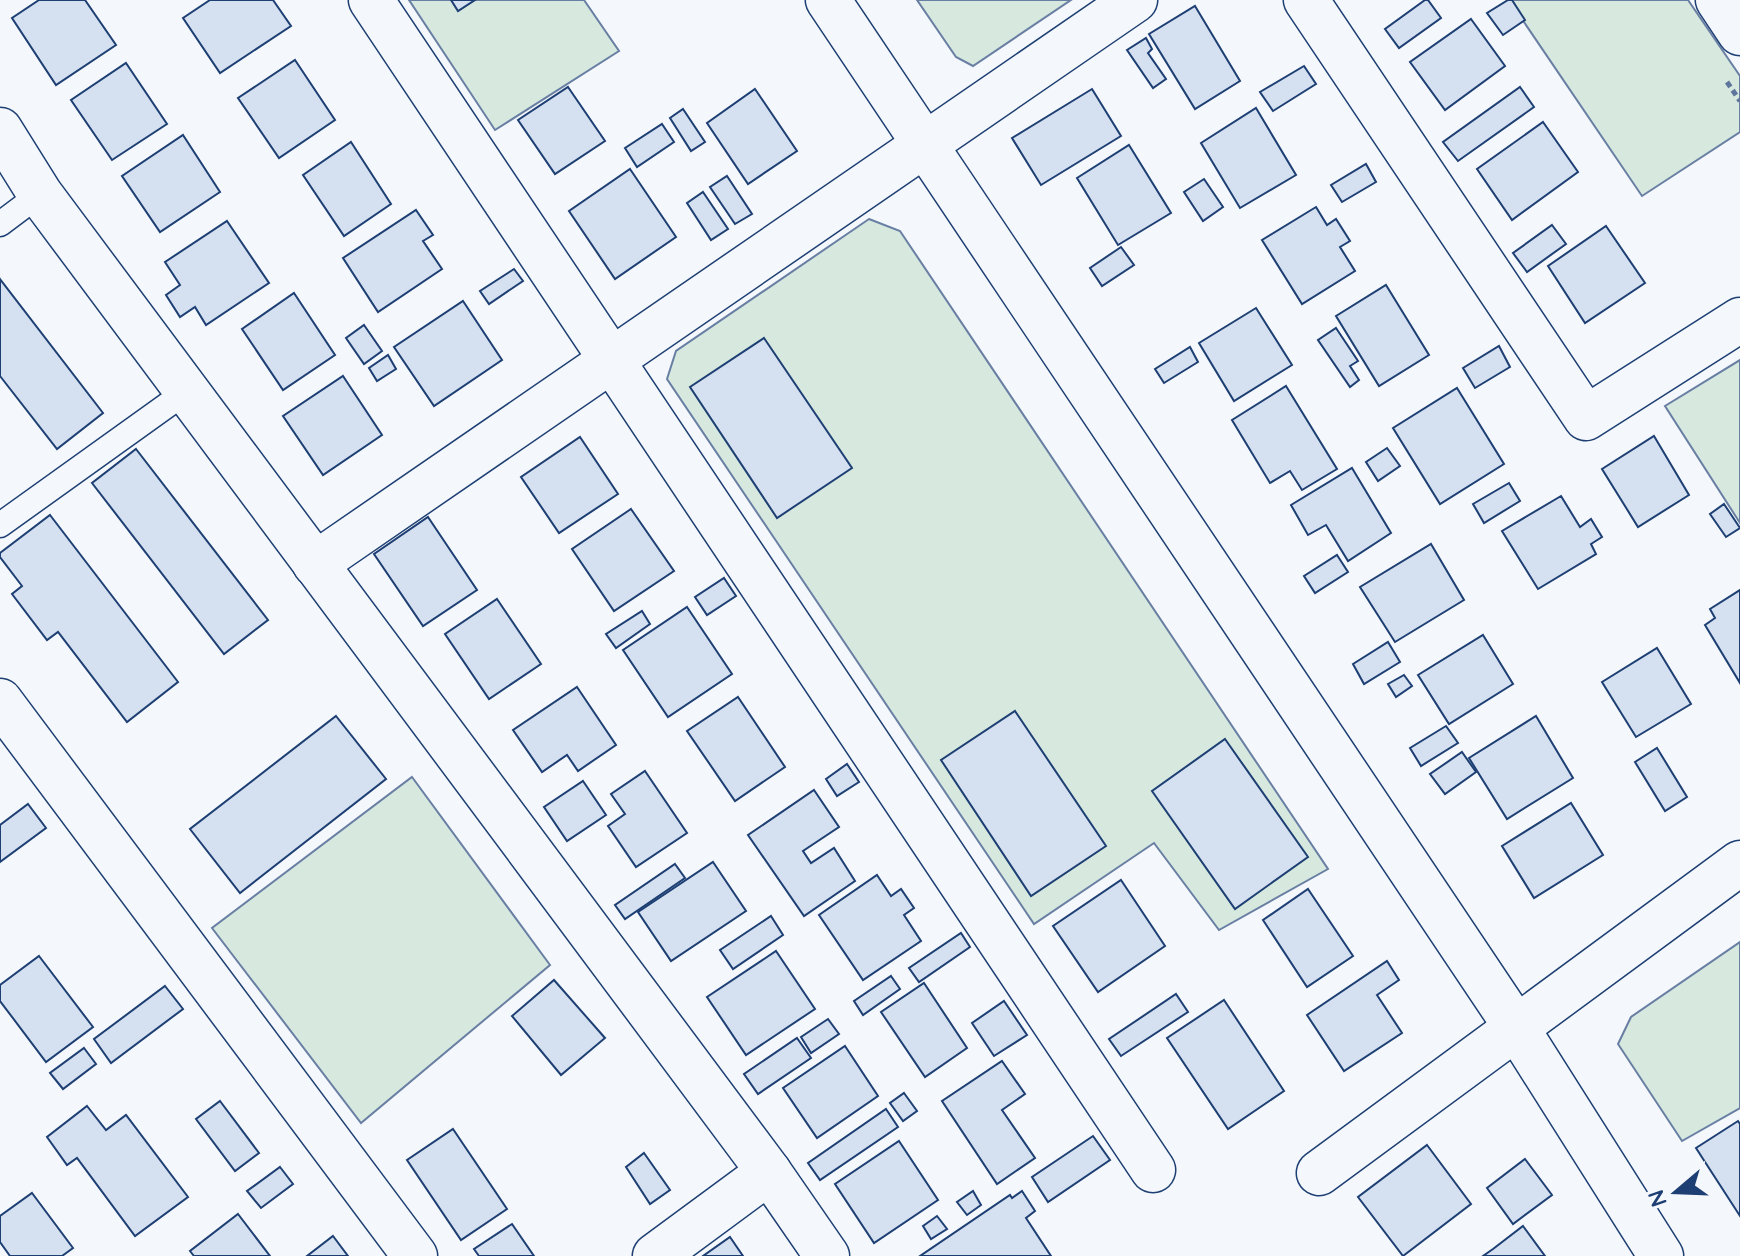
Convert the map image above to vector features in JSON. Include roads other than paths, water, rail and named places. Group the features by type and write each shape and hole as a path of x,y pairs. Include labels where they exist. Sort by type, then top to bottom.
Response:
{"street":[{"path":"371,0 1153,1170"},
{"path":"828,0 1516,1027 1661,1256"},
{"path":"315,564 1135,0"},
{"path":"1306,0 1586,418 1740,320"},
{"path":"1718,0 1740,33"},
{"path":"0,130 40,194 769,1172 827,1256"},
{"path":"0,701 415,1256"},
{"path":"1319,1173 1740,863"},
{"path":"655,1256 769,1172"}],"lane":[{"path":"0,224 40,194"},
{"path":"0,525 187,391"}]}
